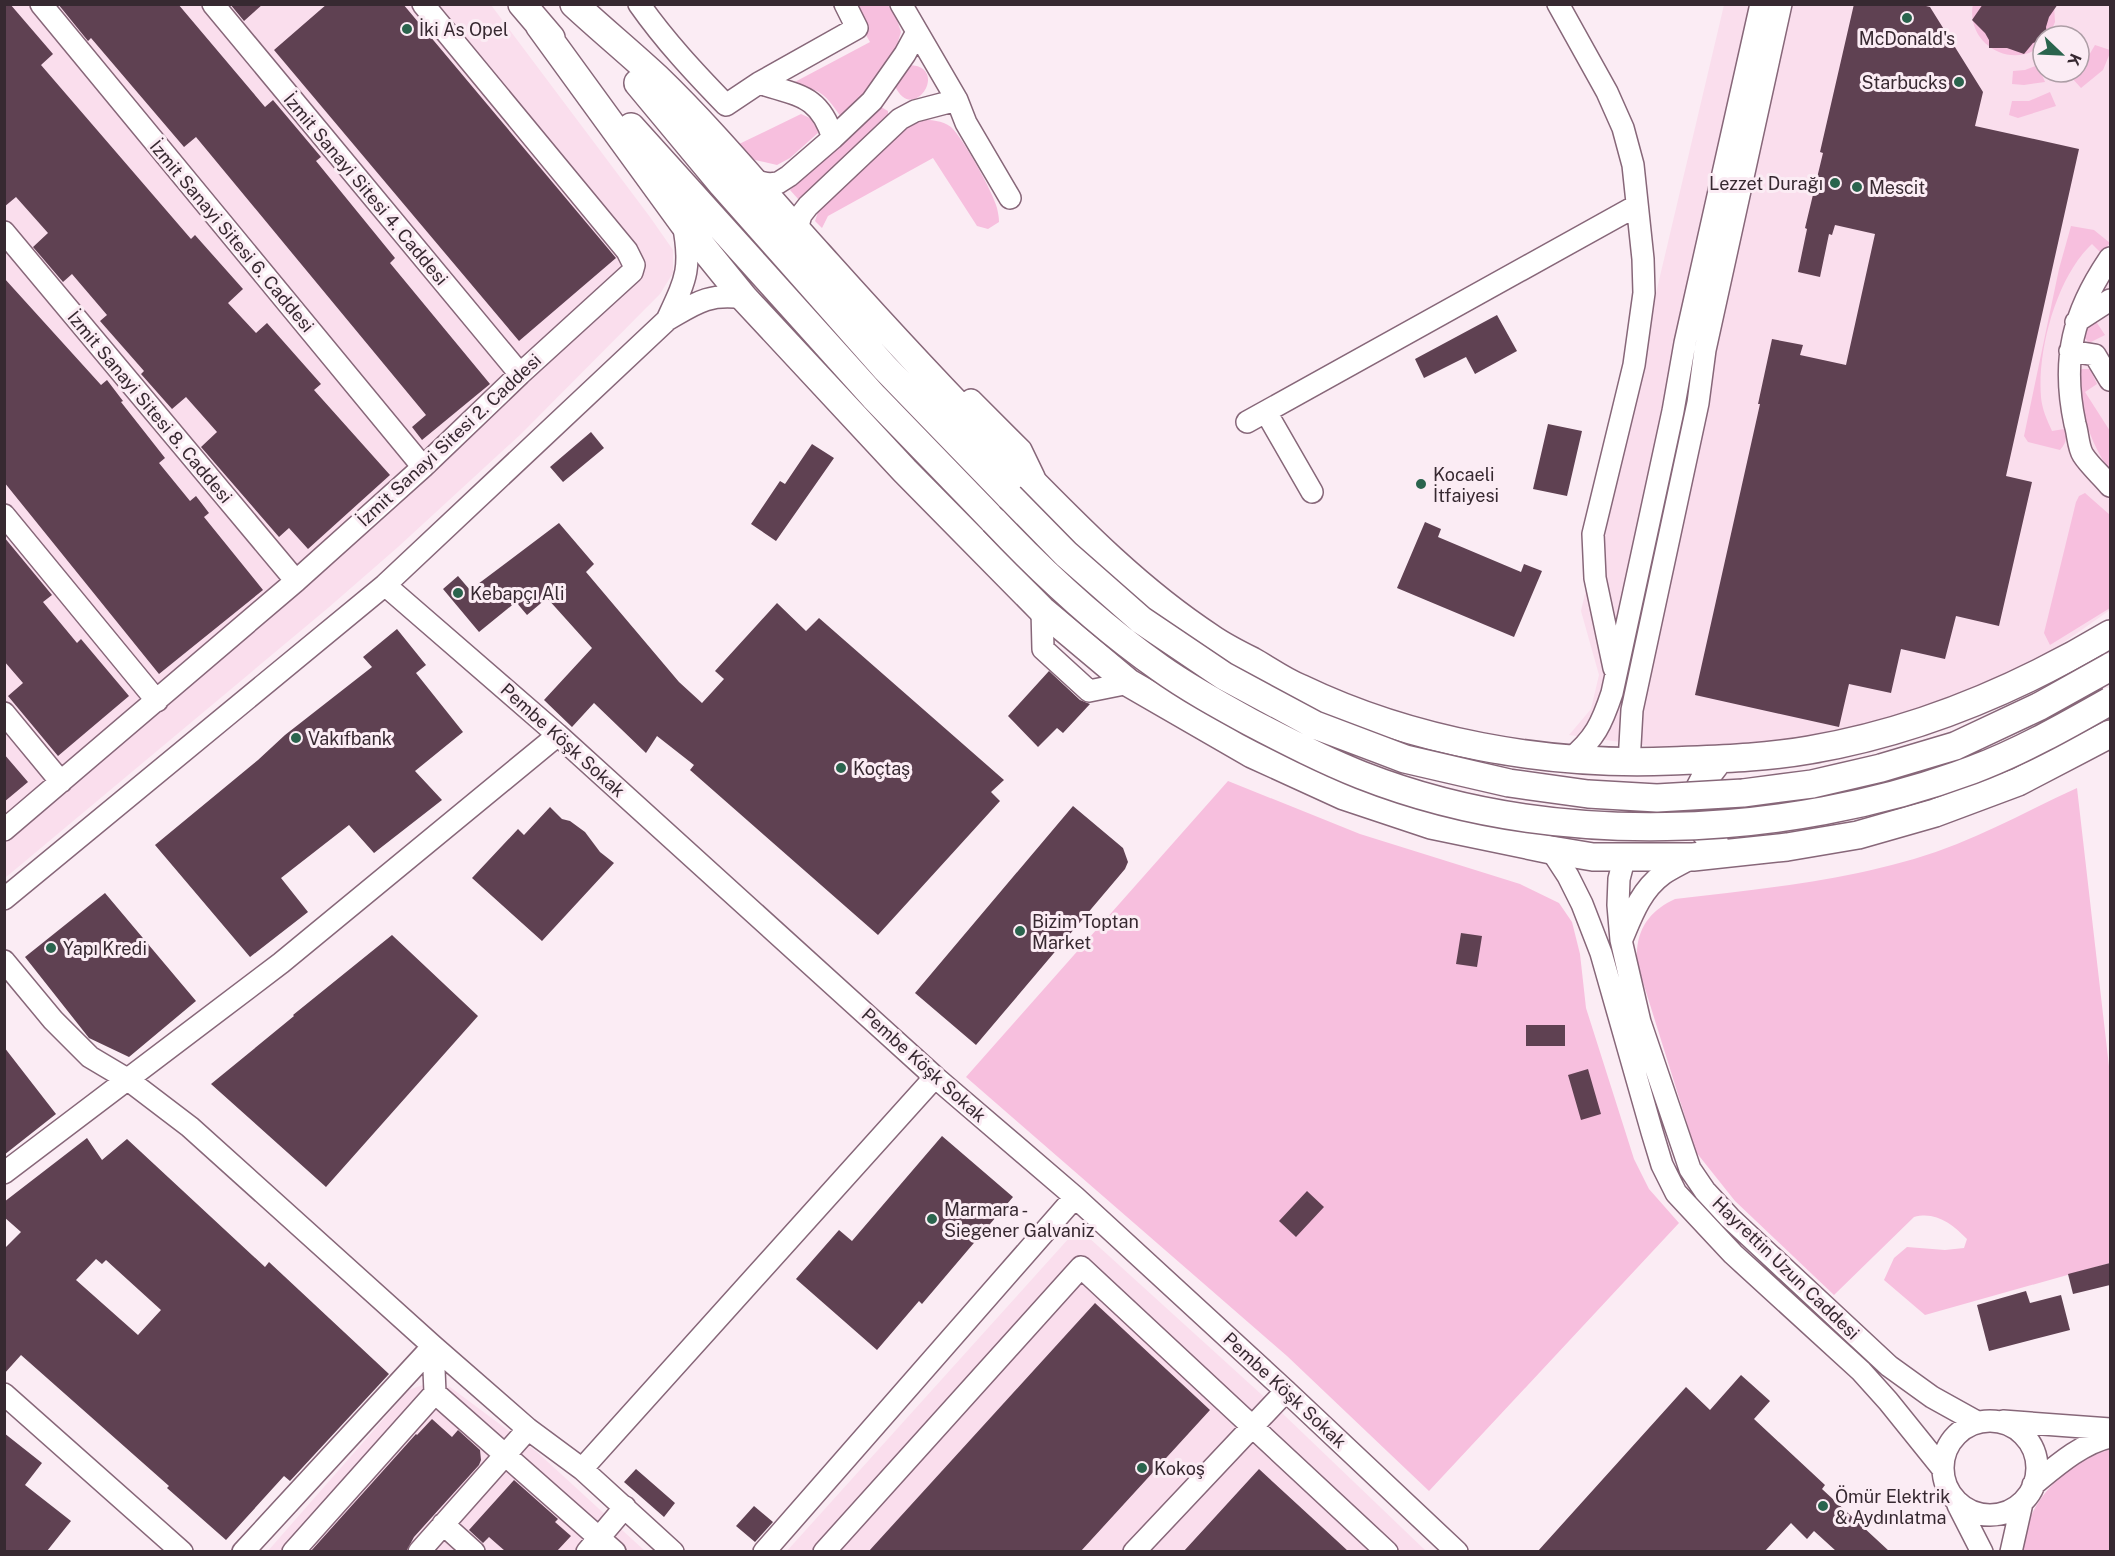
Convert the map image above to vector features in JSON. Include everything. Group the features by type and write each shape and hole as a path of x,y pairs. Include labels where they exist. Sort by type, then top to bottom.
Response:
{"main road":[{"path":"522,4 874,397 1039,568 1103,626 1161,669 1216,704 1282,740 1362,775 1430,797 1504,813 1585,824 1654,826 1733,824 1803,816 1888,797 1973,769 2053,733 2110,701"},
{"path":"574,4 657,78 755,181 926,373 1130,578 1211,639 1300,688 1387,723 1476,746 1569,760 1629,762 1719,759 1807,751 1879,735 1958,709 2031,678 2105,635"},
{"path":"574,4 722,184 877,359 1066,554 1141,620 1224,676 1315,725 1405,759 1509,783 1588,794 1656,798 1743,793 1812,784 1881,768 1955,746 2040,706 2110,667"},
{"path":"539,25 682,223 744,298 905,471 1042,610 1129,683 1252,754 1344,796 1431,825 1551,850 1593,857 1693,857 1787,847 1858,835 1935,813 2018,782 2110,734"},
{"path":"1431,825 1463,816 1481,793 1485,765 1476,746"},
{"path":"1719,759 1702,783 1697,798 1697,811 1706,835 1729,852"},
{"path":"1551,850 1539,828 1541,802 1555,773 1569,760"},
{"path":"1625,856 1638,838 1645,814 1645,800 1641,784 1629,762"}],"street":[{"name":"İzmit Sanayi Sitesi 6. Caddesi","path":"41,4 423,467"},
{"name":"İzmit Sanayi Sitesi 4. Caddesi","path":"213,4 520,374"},
{"name":"İzmit Sanayi Sitesi 2. Caddesi","path":"4,830 296,581 423,467 520,374 632,272 634,265 627,251 423,4"},
{"path":"639,4 690,69 726,105 759,83 857,27 844,4"},
{"path":"901,4 1010,198"},
{"path":"1558,4 1623,128 1633,165 1643,259 1644,293 1634,365 1593,534 1595,578 1616,676"},
{"path":"1569,760 1593,737 1603,721 1616,676 1688,331 1761,4"},
{"path":"1629,762 1632,710 1698,403 1705,350 1781,4"},
{"path":"755,181 778,183 833,138 872,101 906,54 917,32"},
{"path":"886,81 888,94 898,108 910,114"},
{"path":"759,83 806,98 818,107 828,122 833,138"},
{"path":"797,229 801,215 808,206 900,119 928,106 957,100"},
{"path":"1312,492 1257,417 1636,206"},
{"path":"667,320 688,268 688,250 682,223"},
{"name":"İzmit Sanayi Sitesi 8. Caddesi","path":"4,232 296,581"},
{"path":"2110,258 2093,284 2076,322 2070,351 2073,413 2082,454 2110,486"},
{"path":"4,899 385,585 667,320 712,297 744,298"},
{"path":"2076,322 2110,300"},
{"path":"2070,351 2103,350 2110,380"},
{"path":"4,515 157,701"},
{"name":"Pembe Köşk Sokak","path":"385,585 558,735 935,1077 1075,1197 1286,1390 1451,1549"},
{"path":"4,713 61,782"},
{"path":"4,1173 281,963 558,735"},
{"path":"1551,850 1582,904 1601,953 1662,1165 1676,1193 1733,1254 1861,1371 1888,1401 1942,1468 1982,1551"},
{"name":"Hayrettin Uzun Caddesi","path":"1625,856 1618,879 1622,940 1640,1022 1690,1169 1705,1191 1730,1218 1889,1366 1932,1397 1985,1421"},
{"path":"1622,940 1636,907 1648,887 1664,874 1693,857"},
{"path":"4,961 70,1039 90,1056 127,1079 190,1127 528,1429 582,1469 673,1551"},
{"path":"582,1469 935,1077"},
{"path":"764,1551 1075,1197"},
{"path":"824,1551 1082,1267 1387,1551"},
{"path":"293,1551 435,1393 434,1346"},
{"path":"243,1551 434,1346"},
{"path":"1134,1551 1286,1390"},
{"path":"435,1393 504,1454 593,1544 615,1551"},
{"path":"4,1394 182,1551"},
{"path":"1942,1468 1944,1453 1952,1439 1963,1428 1985,1421 2110,1429"},
{"path":"1985,1421 2008,1424 2015,1428 2031,1445 2036,1460 2036,1475 2027,1494 2011,1551"},
{"path":"419,1551 528,1429"},
{"path":"1958,1505 1978,1514 1994,1516 2008,1512 2054,1468 2101,1439 2110,1437"},
{"path":"593,1544 625,1507"},
{"path":"443,1524 474,1551"}],"shaded area":[{"path":"1973,4 2054,5 2055,22 2054,24 2031,24 2031,52 2018,55 1994,50 1984,42 1976,31 1972,18"},
{"path":"5,5 491,5 673,250 673,273 660,294 521,434 398,547 5,878"},
{"path":"849,5 888,5 901,32 892,60 870,92 841,117 821,93 791,84 870,42"},
{"path":"1724,5 2110,5 2110,610 2043,657 1965,694 1867,729 1765,749 1664,748 1569,735 1591,709 1599,675 1581,611"},
{"path":"2095,45 2110,50 2103,70 2091,80 2091,52"},
{"path":"909,65 921,68 927,74 928,83 918,97 911,100 902,97 895,86"},
{"path":"2031,68 2031,84 2012,84 2013,71"},
{"path":"2050,92 2056,106 2018,118 2009,115 2012,101 2029,101"},
{"path":"881,107 888,111 888,118 799,200 790,190"},
{"path":"801,114 810,118 819,132 790,158 777,165 755,160 737,145"},
{"path":"920,120 944,123 956,133 990,190 997,208 999,222 988,229 977,226 933,158 828,216 822,228 815,221 819,209 907,127"},
{"path":"2071,226 2094,230 2110,243 2101,253 2092,244 2080,258 2059,294 2046,336 2042,358 2041,397 2052,431 2064,429 2066,440 2060,450 2028,442 2024,436 2059,269"},
{"path":"2093,317 2105,335 2089,343 2084,337 2087,324"},
{"path":"2082,369 2090,369 2097,384 2085,392 2110,431 2110,471 2096,448 2087,425 2078,375"},
{"path":"2085,493 2110,515 2110,608 2050,645 2044,633 2076,502 2079,496"},
{"path":"1228,781 1360,834 1520,884 1559,903 1572,922 1580,954 1586,1008 1634,1159 1649,1189 1679,1223 1429,1491 1287,1356 966,1077"},
{"path":"2077,788 2110,1075 2110,1263 1925,1315 1884,1280 1894,1258 1907,1247 1945,1250 1964,1248 1967,1239 1943,1220 1922,1216 1914,1217 1834,1295 1735,1201 1696,1152 1638,964 1638,941 1644,926 1654,913 1675,899 1818,881 1889,866 1923,856 1972,838"},
{"path":"1087,1236 1282,1413 1426,1551 786,1552 1070,1237"},
{"path":"428,1383 450,1387 537,1452 645,1551 267,1552 409,1390"},
{"path":"2110,1449 2110,1551 2020,1552 2031,1516 2050,1487 2077,1465"}],"building":[{"path":"4,4 10,4 53,54 41,65 191,239 195,235 243,289 228,303 256,333 267,323 321,384 314,390 390,475 308,549 289,528 279,537 201,447 217,432 186,397 172,409 141,374 144,371 100,321 107,315 72,274 63,282 33,247 48,233 16,197 4,207"},
{"path":"58,4 178,4 265,107 273,100 321,157 316,161 395,258 390,263 490,384 422,440 412,427 426,415 196,137 184,147 91,38 88,41"},
{"path":"230,4 263,4 244,21"},
{"path":"327,4 403,4 616,258 519,341 274,50"},
{"path":"1854,4 1918,4 1930,7 1983,92 1975,126 2079,149 2006,476 2032,482 1999,626 1956,616 1945,659 1901,649 1891,693 1849,684 1839,727 1695,695 1760,404 1758,404 1772,339 1803,345 1800,355 1846,365 1875,234 1835,225 1832,235 1829,234 1820,277 1798,272 1807,229 1805,228 1823,153 1820,152"},
{"path":"1983,4 2058,4 2047,24 2031,24 2031,45 2024,54 2007,48 1989,48 1989,40 1985,33 1972,20"},
{"path":"4,278 101,385 107,380 123,401 121,402 165,458 159,463 190,501 196,496 209,513 204,517 263,590 159,674 4,482"},
{"path":"1497,315 1517,351 1475,374 1466,357 1424,378 1415,359"},
{"path":"1548,424 1582,431 1567,496 1533,489"},
{"path":"591,432 604,448 563,482 550,467"},
{"path":"812,444 834,458 776,541 751,524 780,481 785,484"},
{"path":"1425,522 1441,529 1438,537 1521,572 1524,564 1542,571 1514,637 1397,588"},
{"name":"Koçtaş","path":"559,523 594,564 586,572 679,682 702,703 724,679 715,671 777,603 806,631 819,618 1004,780 991,792 1000,801 878,935 690,770 694,765 657,736 646,753 594,703 572,727 544,700 592,648 547,598 527,615 516,602 479,632 443,589 458,576 470,590"},
{"path":"4,537 52,595 43,602 77,643 81,639 129,696 58,756 8,696 23,683 4,661"},
{"path":"397,629 426,665 416,673 463,732 415,771 442,800 374,853 349,825 281,878 308,912 250,957 155,845 285,735 372,667 363,657"},
{"path":"1049,671 1080,700 1090,704 1063,733 1057,728 1038,747 1008,716"},
{"path":"4,754 28,782 4,802"},
{"name":"Bizim Toptan Market","path":"1073,806 1123,848 1128,862 1125,869 976,1045 915,993"},
{"path":"550,807 562,819 570,821 585,832 600,852 614,863 542,941 472,878 518,829 524,835"},
{"path":"105,893 196,1001 129,1057 89,1038 25,957"},
{"path":"1461,933 1482,936 1477,967 1456,964"},
{"path":"392,935 478,1016 326,1187 211,1084"},
{"path":"1526,1025 1565,1025 1565,1046 1526,1046"},
{"path":"4,1047 56,1114 4,1155"},
{"path":"1588,1069 1601,1114 1581,1120 1568,1075"},
{"name":"Marmara - Siegener Galvaniz","path":"942,1136 1013,1197 922,1304 919,1301 877,1350 796,1279 839,1230 852,1241"},
{"path":"87,1138 102,1160 127,1139 265,1267 269,1262 389,1374 290,1481 284,1476 226,1540 167,1488 169,1486 21,1355 4,1374 4,1249 21,1232 4,1217 4,1202","holes":["96,1259 102,1264 106,1260 161,1310 138,1335 76,1280"]},
{"path":"1307,1191 1324,1207 1296,1237 1279,1221"},
{"path":"2110,1263 2110,1285 2073,1294 2068,1274"},
{"path":"2026,1291 2030,1303 2061,1295 2070,1330 1989,1351 1977,1305"},
{"path":"1095,1303 1210,1410 1081,1551 869,1551"},
{"path":"1741,1375 1770,1401 1754,1419 1825,1485 1822,1489 1889,1551 1836,1551 1814,1531 1807,1539 1791,1523 1765,1551 1538,1551 1686,1387 1710,1410"},
{"path":"432,1419 452,1437 458,1430 480,1450 481,1460 414,1537 407,1550 311,1551 416,1434"},
{"path":"4,1433 42,1463 25,1485 71,1521 47,1551 4,1551"},
{"path":"636,1469 675,1503 664,1517 624,1482"},
{"path":"1259,1469 1348,1551 1184,1551"},
{"path":"514,1480 558,1519 555,1522 571,1536 557,1551 505,1551 489,1537 483,1543 469,1530"},
{"path":"754,1506 773,1522 755,1542 736,1526"}],"place":[{"name":"McDonald's","path":"1907,18"},
{"name":"İki As Opel","path":"407,29"},
{"name":"Starbucks","path":"1959,82"},
{"name":"Lezzet Durağı","path":"1835,183"},
{"name":"Mescit","path":"1857,187"},
{"name":"Kocaeli İtfaiyesi","path":"1421,484"},
{"name":"Kebapçı Ali","path":"458,593"},
{"name":"Vakıfbank","path":"296,738"},
{"name":"Koçtaş","path":"841,768"},
{"name":"Bizim Toptan Market","path":"1020,931"},
{"name":"Yapı Kredi","path":"51,948"},
{"name":"Marmara - Siegener Galvaniz","path":"932,1219"},
{"name":"Kokoş","path":"1142,1468"},
{"name":"Ömür Elektrik & Aydınlatma","path":"1823,1506"}]}
